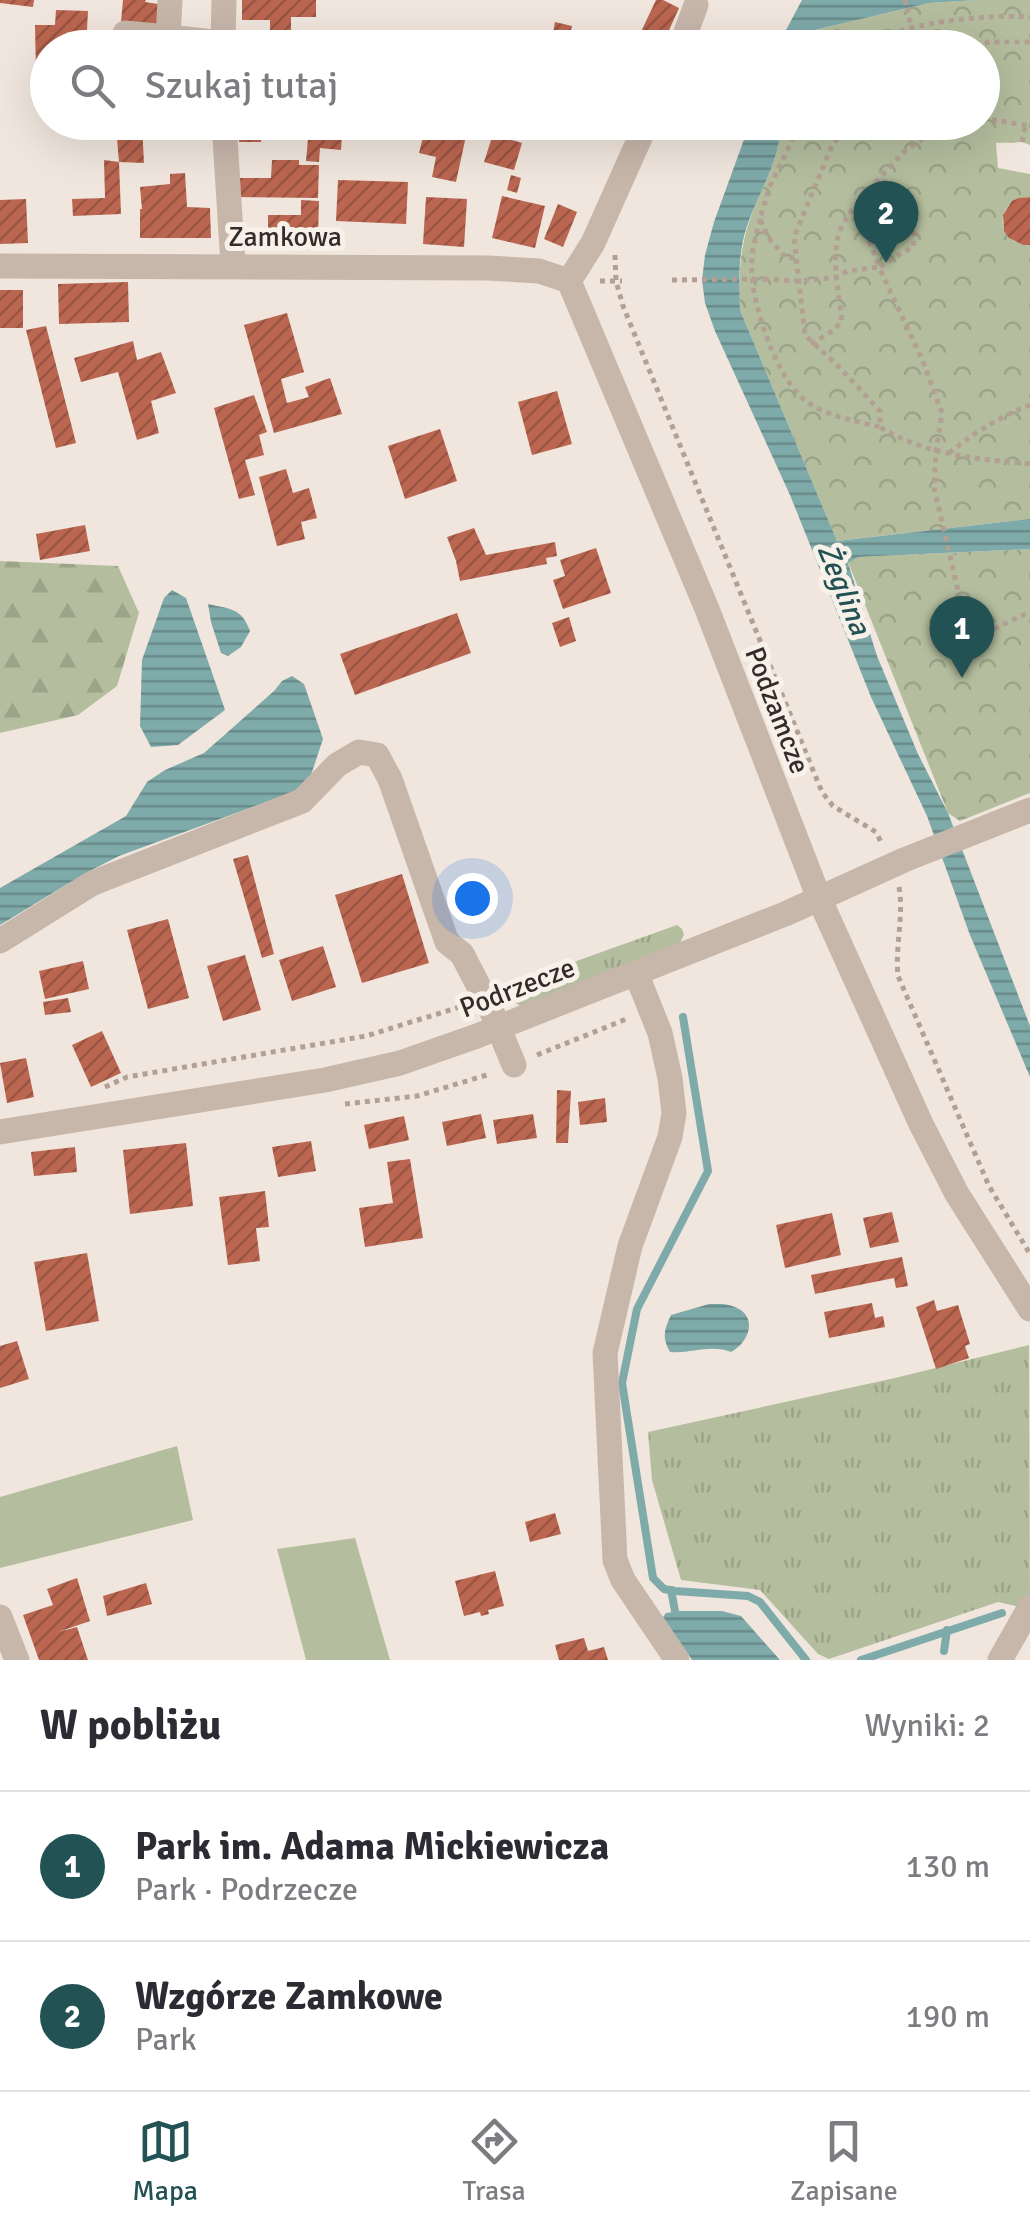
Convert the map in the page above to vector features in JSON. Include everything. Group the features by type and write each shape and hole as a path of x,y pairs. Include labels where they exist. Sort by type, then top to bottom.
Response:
{"street":[{"path":"168,30 170,0"},
{"path":"223,30 224,0"},
{"path":"687,30 696,5"},
{"path":"225,140 233,266"},
{"path":"569,281 593,243 639,140"},
{"name":"Zamkowa","path":"0,266 488,268 539,271 569,281"},
{"name":"Podzamcze","path":"569,281 706,608 819,898 921,1124 957,1194 1030,1309"},
{"path":"0,942 93,883 302,801 337,765 359,752 377,754 390,779 447,942 462,954 514,1064"},
{"name":"Podrzecze","path":"0,1132 325,1080 400,1063 636,973 1030,810"},
{"path":"636,973 660,1032 674,1113 670,1137 630,1246 605,1353 615,1560 623,1580 677,1660"},
{"path":"1000,1660 1030,1607"},
{"path":"0,1617 17,1660"}],"path":[{"path":"905,0 912,30"},
{"path":"906,30 987,17 1030,17"},
{"path":"1000,42 1030,42"},
{"path":"1000,122 1028,127 1022,142"},
{"path":"792,140 769,188 752,260 754,297 767,338 786,377 801,396 825,412 880,427 903,442 950,454 1030,464"},
{"path":"837,140 794,237 805,335 880,411 880,427"},
{"path":"812,344 842,321 836,253 840,231 882,174 921,140"},
{"path":"672,280 800,281 837,277 847,270 879,268 914,246 913,206 890,201 882,174"},
{"path":"849,215 863,224 942,413 934,488 964,616"},
{"path":"760,219 768,237 787,258 794,257"},
{"path":"616,281 630,324 822,792 832,806 876,832 898,862 898,976 989,1186 1030,1254"},
{"path":"950,454 978,430 1030,405"},
{"path":"985,633 1030,612"},
{"path":"99,1090 126,1077 366,1036 486,1000"}],"green space":[{"path":"1030,0 1030,145 996,143 998,168 1030,174 1030,197 1010,205 1003,221 1009,237 1030,245 1030,519 837,541 740,310 740,265 746,232 779,140 1000,140 1000,30 814,30 929,3"},
{"path":"1030,549 1030,793 960,821 948,813 848,562 858,557"},
{"path":"0,561 118,566 139,613 117,686 78,715 0,733"},
{"path":"677,925 684,935 680,943 520,1006 513,1001 511,989 518,982"},
{"path":"1029,1345 1030,1609 998,1602 829,1659 818,1654 760,1590 681,1580 652,1480 648,1432"},
{"path":"177,1446 193,1520 0,1568 0,1497"},
{"path":"355,1538 390,1660 306,1660 277,1549"}],"water":[{"path":"802,0 978,0 929,3 814,30 786,30"},
{"name":"Żeglina","path":"744,140 779,140 743,239 740,310 837,541 1030,519 1030,549 858,557 848,563 877,656 918,754 948,813 1030,1026 1030,1077 970,935 927,816 871,697 790,495 715,331 702,280 714,222"},
{"path":"172,590 186,598 225,710 178,745 151,747 140,726 142,660 164,598"},
{"path":"208,604 229,609 247,623 250,631 241,647 228,656 221,653"},
{"path":"292,676 304,684 323,739 307,787 119,856 0,925 0,888 126,816 147,782 204,753"},
{"path":"709,1304 735,1307 747,1316 749,1329 743,1342 731,1352 670,1352 665,1334 671,1315"},
{"path":"680,1611 722,1611 741,1616 780,1660 692,1660 663,1617"}],"building":[{"path":"0,0 34,0 33,7"},
{"path":"123,0 165,5 160,27 121,22"},
{"path":"242,0 316,0 316,17 291,17 291,30 270,30 270,20 242,20"},
{"path":"656,0 679,8 669,30 642,30"},
{"path":"56,10 88,11 87,30 35,30 35,25 55,25"},
{"path":"555,22 572,26 571,30 554,30"},
{"path":"117,140 143,140 144,163 119,162"},
{"path":"308,140 342,140 341,150 320,148 319,162 306,161"},
{"path":"422,140 465,140 456,182 432,177 436,157 419,153"},
{"path":"491,140 522,143 514,170 484,162"},
{"path":"104,160 119,162 121,214 73,216 72,199 105,198"},
{"path":"272,160 319,165 318,198 235,197 235,178 271,178"},
{"path":"185,173 187,207 210,208 211,238 140,238 140,187 170,184 170,174"},
{"path":"511,175 521,178 517,193 507,190"},
{"path":"338,180 408,182 406,224 336,221"},
{"path":"502,196 545,206 535,248 492,238"},
{"path":"426,197 467,199 464,247 423,244"},
{"path":"1030,197 1030,245 1023,245 1004,231 1003,215 1012,201"},
{"path":"26,199 28,243 0,244 0,200"},
{"path":"301,200 319,201 318,236 268,236 268,215 301,215"},
{"path":"558,204 577,212 563,247 544,239"},
{"path":"128,282 129,322 59,324 58,284"},
{"path":"0,290 23,290 23,328 0,328"},
{"path":"287,313 304,372 281,379 287,403 309,397 305,387 330,378 342,414 274,433 244,325"},
{"path":"46,326 76,443 56,448 26,330"},
{"path":"133,341 137,360 161,352 176,393 151,401 159,433 137,440 118,372 81,382 74,358"},
{"path":"557,391 572,444 532,455 518,402"},
{"path":"254,395 267,432 259,435 264,455 245,460 255,495 239,499 214,408"},
{"path":"440,429 457,481 405,499 388,446"},
{"path":"286,469 293,493 309,488 317,518 301,522 305,539 277,546 259,477"},
{"path":"85,525 90,551 40,560 36,534"},
{"path":"474,528 486,555 555,542 557,556 546,558 547,564 460,581 447,537"},
{"path":"596,548 611,593 563,609 553,580 565,576 560,560"},
{"path":"457,613 471,653 355,695 340,654"},
{"path":"569,617 576,641 560,647 552,623"},
{"path":"248,855 274,954 262,958 233,859"},
{"path":"402,874 429,963 362,983 335,895"},
{"path":"168,919 189,998 148,1009 127,930"},
{"path":"323,946 336,987 292,1001 279,960"},
{"path":"245,955 261,1010 223,1021 207,966"},
{"path":"83,961 89,989 45,999 39,971"},
{"path":"68,998 71,1012 45,1015 43,1002"},
{"path":"102,1031 121,1073 91,1087 72,1045"},
{"path":"26,1058 34,1097 7,1103 0,1063"},
{"path":"557,1090 571,1091 568,1143 556,1143"},
{"path":"605,1098 607,1122 580,1125 578,1102"},
{"path":"481,1114 486,1138 447,1146 442,1122"},
{"path":"533,1114 537,1138 497,1144 493,1120"},
{"path":"404,1116 409,1140 369,1149 364,1125"},
{"path":"311,1141 316,1171 278,1177 272,1147"},
{"path":"186,1143 193,1206 130,1214 123,1150"},
{"path":"75,1147 77,1172 34,1176 31,1152"},
{"path":"410,1159 423,1238 365,1247 359,1208 393,1203 387,1162"},
{"path":"265,1191 269,1227 256,1228 260,1261 228,1265 219,1197"},
{"path":"892,1212 899,1242 870,1248 863,1218"},
{"path":"832,1213 841,1255 785,1268 776,1225"},
{"path":"87,1253 99,1321 46,1331 34,1262"},
{"path":"902,1257 908,1286 896,1288 894,1278 815,1294 811,1275"},
{"path":"934,1300 937,1311 958,1305 970,1344 965,1346 969,1358 936,1369 916,1307"},
{"path":"872,1303 875,1318 883,1316 885,1327 829,1338 824,1312"},
{"path":"17,1341 29,1379 0,1388 0,1346"},
{"path":"555,1513 561,1534 530,1542 525,1522"},
{"path":"495,1571 504,1606 481,1616 480,1612 464,1616 455,1581"},
{"path":"77,1578 90,1621 58,1632 77,1627 88,1660 39,1660 23,1615 53,1605 47,1589"},
{"path":"146,1583 152,1604 107,1616 103,1596"},
{"path":"584,1638 588,1651 604,1647 608,1660 559,1660 555,1645"}],"waterway":[{"path":"683,1017 708,1171 637,1309 622,1383 653,1578 664,1589 748,1596 760,1602 806,1660"},
{"path":"671,1590 675,1611"},
{"path":"861,1660 1002,1613"},
{"path":"944,1651 947,1630"}],"place":[{"name":"Wzgórze Zamkowe","path":"886,263"},
{"name":"Park im. Adama Mickiewicza","path":"962,678"}]}
